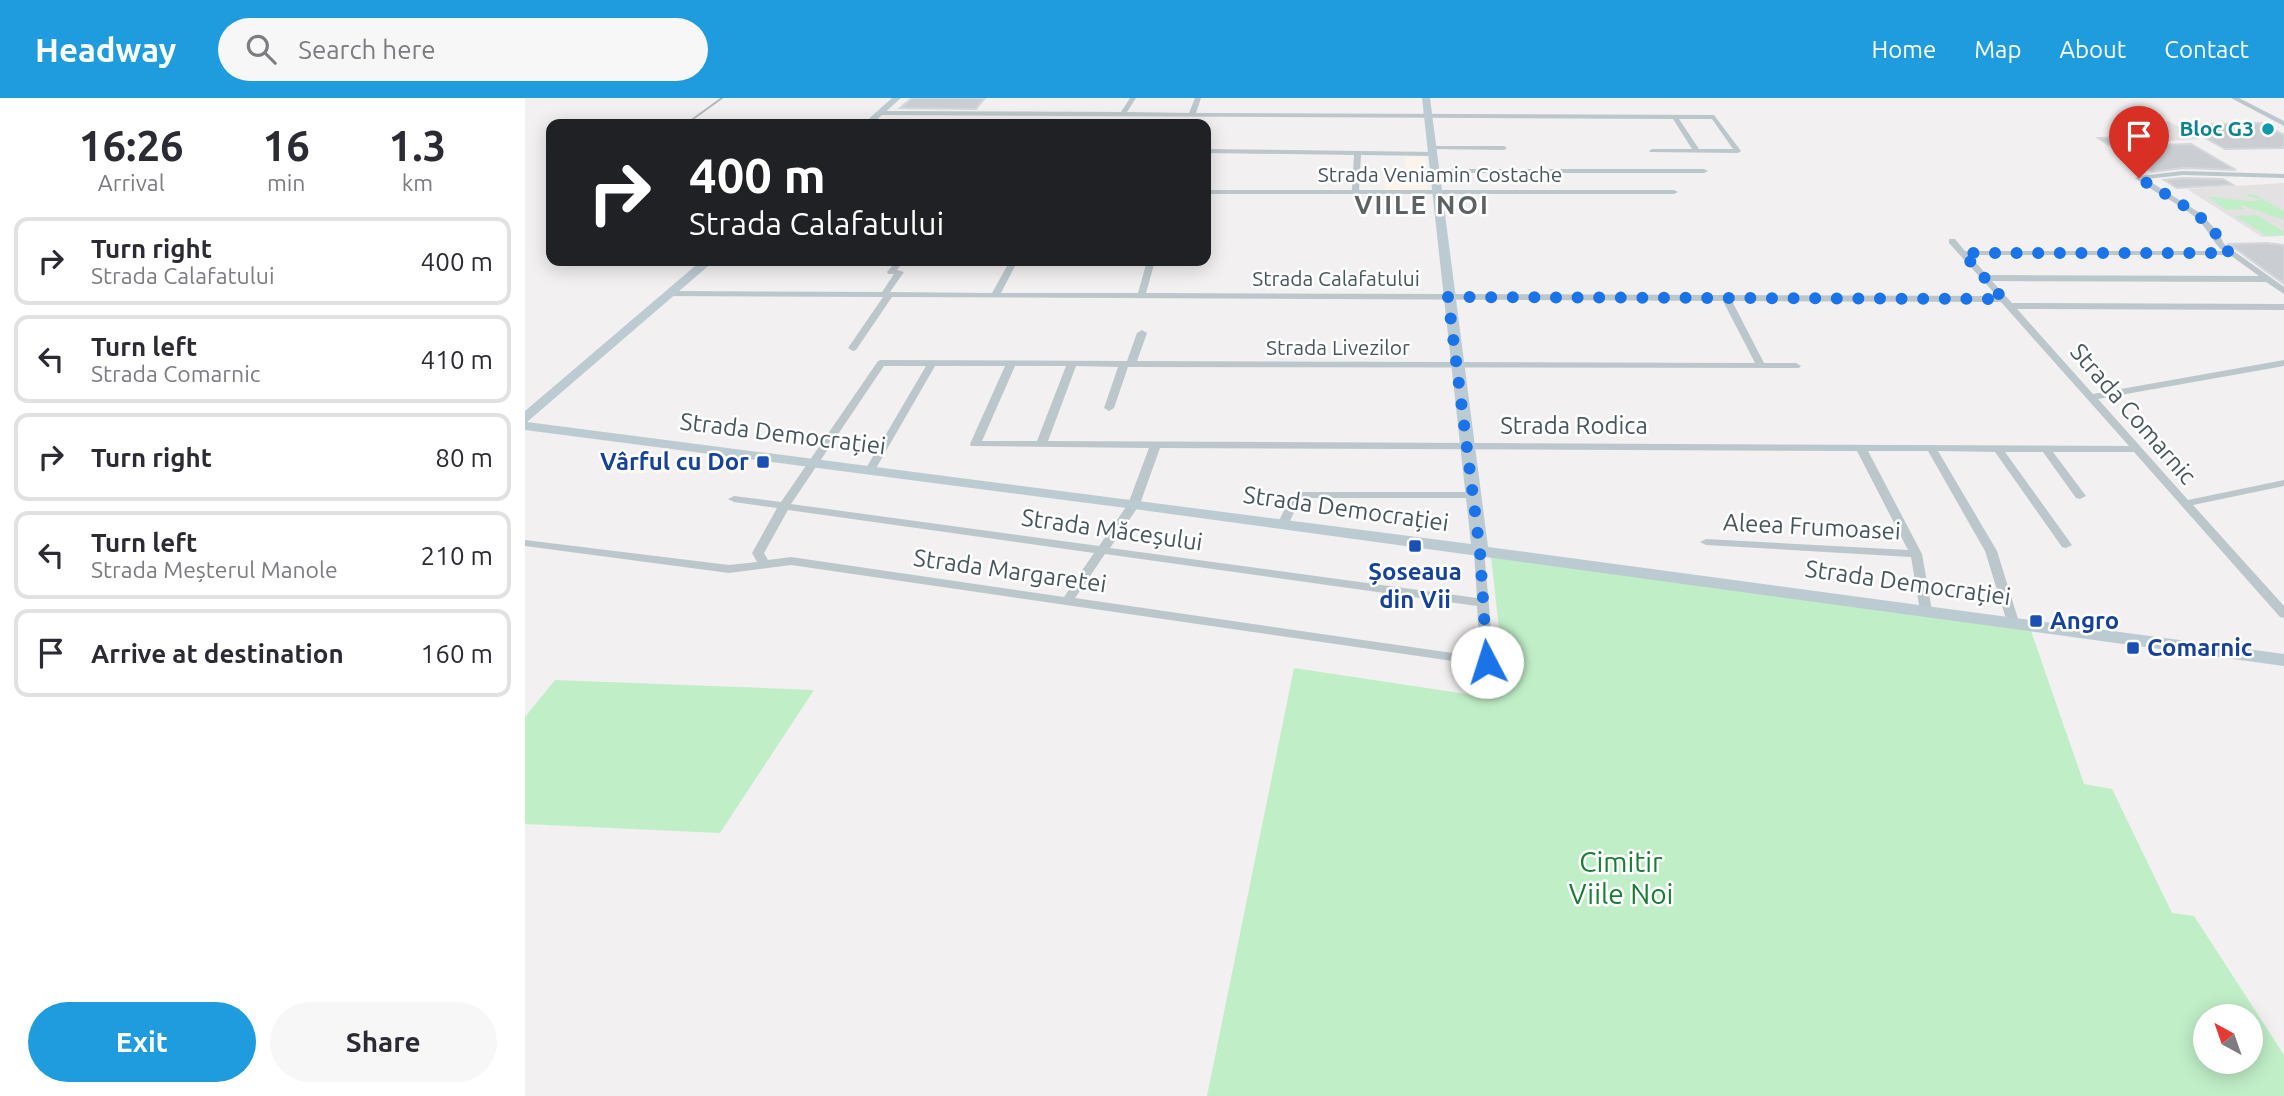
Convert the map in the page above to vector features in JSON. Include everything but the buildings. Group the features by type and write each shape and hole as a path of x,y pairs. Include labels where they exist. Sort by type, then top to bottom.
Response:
{"street":[{"path":"873,119 897,98"},
{"path":"1123,114 1133,98"},
{"path":"1192,114 1198,98"},
{"path":"1426,98 1480,552 1483,604"},
{"path":"2234,98 2284,124"},
{"path":"880,113 1714,117 1738,151 1652,151"},
{"path":"2251,113 2284,113"},
{"path":"1674,116 1697,151"},
{"path":"1211,151 1359,152 1504,148"},
{"path":"1355,192 1359,152"},
{"path":"1435,170 1704,171"},
{"path":"2283,176 2183,173 2139,178 2206,222 2219,237 2221,245 2230,253 2284,291"},
{"name":"Strada Veniamin Costache","path":"1211,192 1674,192"},
{"name":"Strada Comarnic","path":"1952,241 2284,614"},
{"path":"1963,253 2230,253"},
{"path":"525,418 702,266"},
{"path":"853,348 900,272 891,272 896,266"},
{"path":"995,295 1011,266"},
{"path":"1141,296 1150,266"},
{"path":"1985,278 2267,279"},
{"name":"Strada Calafatului","path":"669,294 1726,297 2284,307"},
{"path":"1726,297 1761,366"},
{"path":"1109,408 1142,333"},
{"name":"Strada Livezilor","path":"813,462 881,363 1795,366"},
{"path":"870,470 932,363"},
{"path":"2091,397 2284,363"},
{"name":"Strada Rodica","path":"1011,364 975,444 2135,449"},
{"path":"1041,445 1072,364"},
{"name":"Strada Democrației","path":"525,426 1134,504 2284,660"},
{"path":"1067,601 1134,504 1155,446"},
{"path":"1861,448 1916,554 1926,611"},
{"path":"1931,448 1991,551 2013,622"},
{"path":"1999,449 2066,545"},
{"path":"2046,449 2080,496"},
{"path":"764,564 758,553 813,462"},
{"path":"2185,504 2284,483"},
{"path":"1283,525 1295,498 1302,495 1472,495"},
{"name":"Strada Măceșului","path":"734,499 1483,604"},
{"name":"Aleea Frumoasei","path":"1706,542 1916,554"},
{"name":"Strada Margaretei","path":"525,543 729,569 791,561 1487,662 1483,604"}],"shaded area":[{"path":"2168,121 2200,139 2166,141 2132,122"},
{"path":"1405,157 1425,157 1428,190 1385,190 1384,169 1405,169"},
{"path":"2284,183 2284,236 2262,237 2187,189"}],"green space":[{"path":"2253,194 2284,211 2284,220 2238,204 2244,209 2226,210 2208,197 2262,200 2245,195"},
{"path":"2257,215 2284,232 2284,235 2267,236 2235,216"},
{"name":"Cimitir Viile Noi","path":"1491,557 2031,631 2084,784 2112,789 2172,913 2194,916 2251,1004 2193,1004 2193,1074 2263,1074 2263,1023 2284,1055 2284,1096 1207,1096 1294,668 1486,697 1490,691 1506,691"},
{"path":"555,680 814,690 720,833 525,824 525,717"}],"railway":[{"path":"693,119 722,98"}],"place":[{"name":"Bloc G3","path":"2268,129"},
{"name":"Vârful cu Dor","path":"763,462"},
{"name":"Șoseaua din Vii","path":"1415,546"},
{"name":"Angro","path":"2036,621"},
{"name":"Comarnic","path":"2133,648"}],"district":[{"name":"VIILE NOI","path":"1422,205"}],"route":[{"path":"1487,662 1480,552 1448,297 2003,299 1963,253 2230,253 2221,245 2219,237 2206,222 2139,178"}]}
